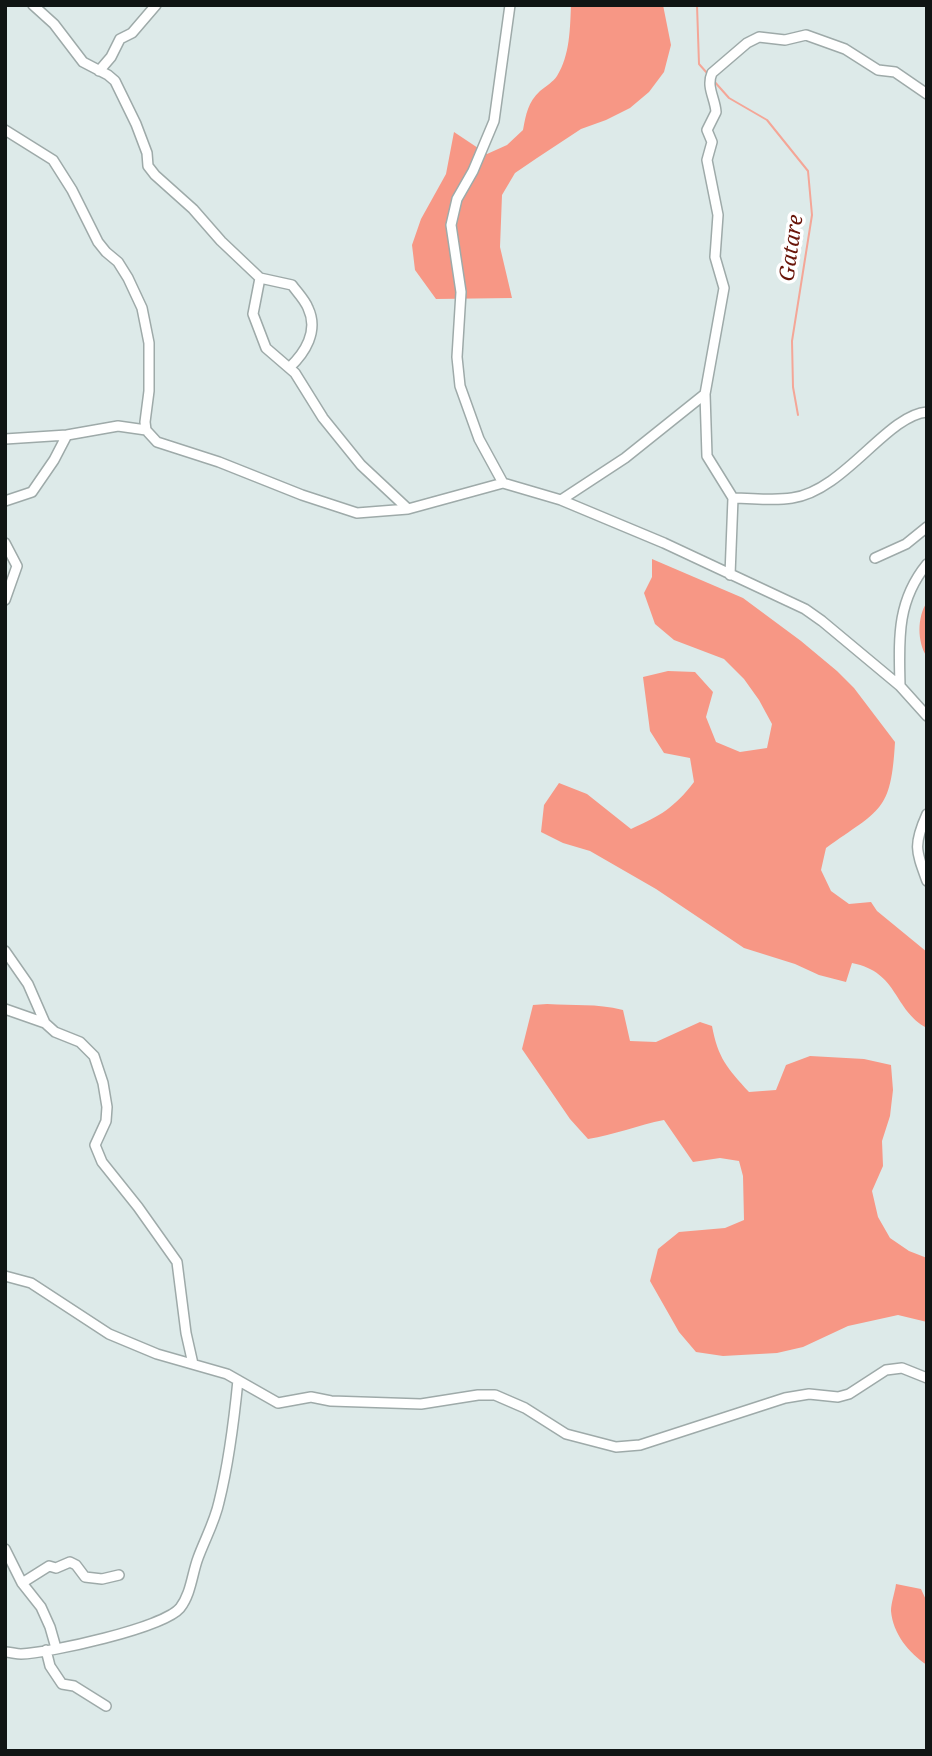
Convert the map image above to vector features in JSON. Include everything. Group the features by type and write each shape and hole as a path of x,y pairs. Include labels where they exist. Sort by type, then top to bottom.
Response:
{"street":[{"path":"33,5 54,24 83,62 108,75 120,91 155,175 193,209 221,241 260,278 292,285 310,310 309,345 289,368"},
{"path":"99,71 111,57 120,39 132,33 156,5"},
{"path":"503,483 479,439 460,386 457,357 461,292 451,225 457,199 473,171 494,121 509,5"},
{"path":"730,575 733,498 707,456 705,394 724,292 715,257 718,215 707,160 712,142 707,130 716,112 709,80 712,73 747,43 759,37 785,40 806,35 845,49 878,70 895,72 927,94"},
{"path":"5,130 53,160 72,190 98,242 118,262 142,308 149,343 149,391 145,422 146,430 157,442 357,513 408,509 503,483 561,500 664,543 814,615 900,686 927,716"},
{"path":"260,278 253,314 266,348 289,368 323,418 362,465 408,509"},
{"path":"561,500 625,458 705,394"},
{"path":"733,498 793,498 816,490 858,461 897,424 918,412 927,412"},
{"path":"5,439 67,435 118,426 146,430"},
{"path":"5,501 32,492 67,435"},
{"path":"875,558 906,544 927,527"},
{"path":"5,543 18,566 6,595"},
{"path":"900,686 899,641 902,619 909,589 927,564"},
{"path":"927,814 916,838 927,881"},
{"path":"5,951 28,984 45,1023"},
{"path":"5,1009 45,1023 55,1032 80,1042 94,1056 107,1107 106,1121 96,1145 102,1162 177,1262 186,1334 193,1364"},
{"path":"5,1276 31,1283 109,1334 157,1354 239,1380 278,1403 311,1398 421,1404 495,1395 525,1408 566,1434 616,1447 640,1445 785,1398 809,1394 838,1397 849,1394 886,1370 902,1368 927,1378"},
{"path":"5,1652 22,1654 104,1638 153,1623 176,1612 188,1594 197,1560 219,1505 233,1431 239,1380"},
{"path":"5,1549 22,1583 41,1607 50,1627 50,1665 62,1684 74,1686 106,1706"},
{"path":"22,1583 49,1566 56,1568 70,1562 76,1565 85,1577 102,1579 119,1575"}],"shaded area":[{"path":"571,5 663,5 671,45 664,72 649,92 630,108 581,129 515,173 502,195 500,247 512,298 436,299 415,270 412,245 421,219 446,174 454,132 487,154 507,145 523,130 530,104 555,78 565,59"},
{"path":"652,559 743,598 801,641 854,688 895,742 886,796 871,816 826,848 821,870 831,891 849,904 871,902 877,911 927,952 927,1028 908,1012 879,974 852,963 846,982 744,948 656,889 590,851 563,843 541,832 544,805 559,783 587,794 631,829 666,810 694,782 690,758 664,753 650,731 643,677 668,671 695,672 713,692 706,717 716,742 740,752 767,748 772,724 744,679 724,659 674,640 655,624 644,593 652,577"},
{"path":"927,602 927,657 921,644 920,630 921,615"},
{"path":"533,1005 623,1010 630,1041 656,1042 700,1022 712,1026 724,1062 749,1092 776,1090 786,1065 810,1056 864,1059 891,1065 893,1090 890,1116 882,1141 883,1166 872,1191 878,1217 890,1238 909,1251 927,1258 927,1322 898,1315 848,1326 803,1347 777,1353 723,1356 696,1352 679,1332 650,1281 658,1249 679,1232 725,1228 744,1220 743,1176 739,1161 720,1158 693,1162 664,1120 588,1139 570,1119 522,1049"},
{"path":"896,1584 921,1589 927,1602 927,1665 908,1649 895,1627 891,1611"}],"waterway":[{"name":"Gatare","path":"697,5 699,64 707,73"},
{"name":"Gatare","path":"713,80 729,98 767,120 808,171 812,215 792,341 793,387 798,415"}]}
